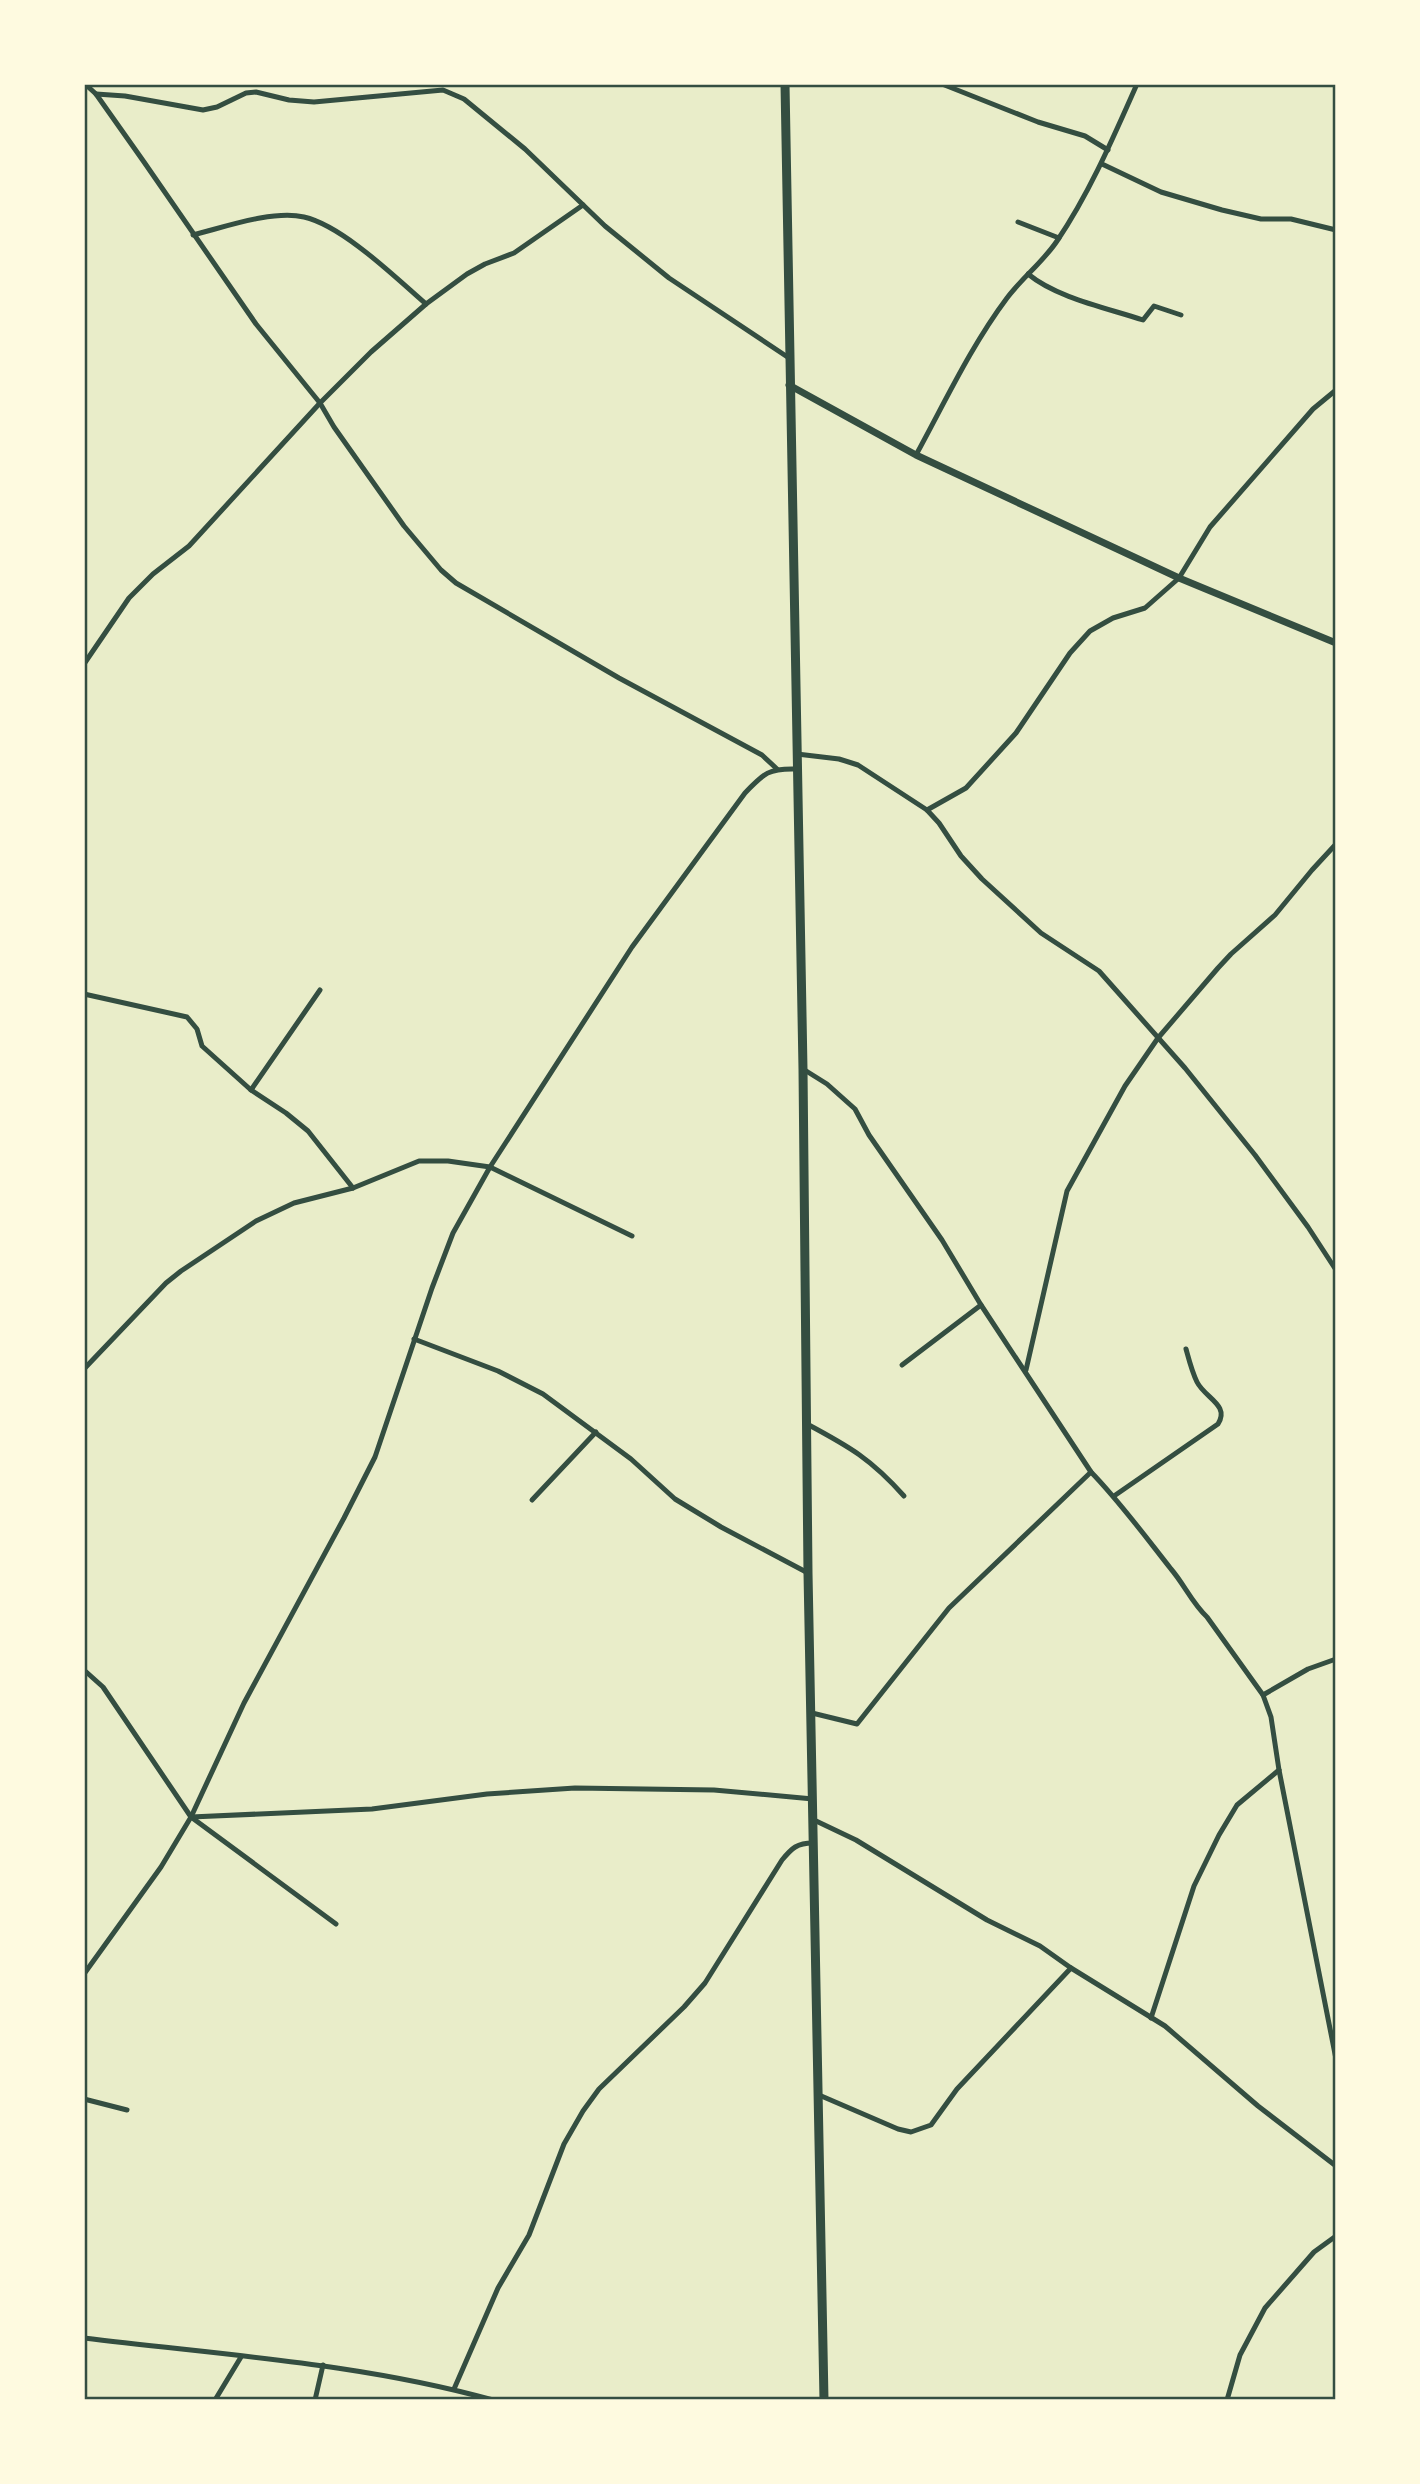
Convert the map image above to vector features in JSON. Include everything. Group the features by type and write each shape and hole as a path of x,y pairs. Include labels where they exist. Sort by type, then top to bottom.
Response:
{"main road":[{"path":"785,84 824,2400"}],"street":[{"path":"85,84 96,94 256,324 320,403 404,526 440,570 456,583 619,678 762,755 777,769"},
{"path":"942,84 1038,122 1084,136 1108,150"},
{"path":"916,455 987,327 1008,297 1059,238 1102,164 1137,84"},
{"path":"96,94 125,96 203,110 217,107 246,93 256,92 289,100 314,102 442,87 464,99 525,149 605,226 669,278 789,358"},
{"path":"1102,164 1161,192 1222,210 1261,219 1291,219 1336,230"},
{"path":"84,664 129,598 153,574 189,546 320,403 371,352 426,304 467,274 514,253 583,205"},
{"path":"194,235 280,216 304,217 323,224 366,252 426,304"},
{"path":"1018,222 1059,238"},
{"path":"1028,274 1038,283 1073,298 1143,320 1154,306 1181,315"},
{"path":"789,385 916,455 1179,578 1336,643"},
{"path":"927,810 966,788 1016,733 1070,653 1090,631 1113,618 1145,608 1179,578 1210,527 1313,409 1336,390"},
{"path":"797,754 839,759 858,765 927,810 982,879 1041,933 1099,971 1185,1068 1255,1156 1336,1270"},
{"path":"84,1974 160,1867 191,1817 244,1703 375,1457 453,1233 490,1167 632,947 745,793 763,774 777,769 797,769"},
{"path":"1026,1370 1067,1191 1125,1086 1158,1038 1231,954 1275,915 1336,844"},
{"path":"251,1090 320,990"},
{"path":"84,994 187,1017 197,1029 202,1046 251,1090 308,1131 353,1188"},
{"path":"803,1069 827,1084 855,1109 881,1153 942,1240 981,1305 1091,1472 1114,1496 1174,1571 1263,1695 1270,1717 1336,2059"},
{"path":"84,1369 166,1283 256,1221 293,1203 353,1188 419,1161 448,1161 490,1167 632,1236"},
{"path":"902,1365 981,1305"},
{"path":"414,1339 498,1371 532,1388 631,1459 675,1499 721,1527 808,1573"},
{"path":"1114,1496 1218,1424 1222,1418 1218,1405 1198,1384 1186,1349"},
{"path":"807,1424 855,1450 881,1470 904,1496"},
{"path":"532,1500 596,1432"},
{"path":"811,1713 857,1724 949,1608 1091,1472"},
{"path":"1263,1695 1308,1669 1336,1659"},
{"path":"84,1670 109,1696 191,1817 336,1924"},
{"path":"1151,2018 1194,1886 1219,1835 1237,1805 1279,1770"},
{"path":"191,1817 372,1809 487,1794 575,1788 714,1790 814,1799"},
{"path":"814,1821 856,1840 987,1920 1040,1946 1165,2026 1258,2106 1336,2166"},
{"path":"454,2389 498,2288 529,2235 564,2144 583,2111 599,2089 705,1983 782,1860 793,1847 802,1843 813,1843"},
{"path":"819,2095 898,2129 911,2132 930,2125 957,2089 1071,1968"},
{"path":"84,2099 127,2110"},
{"path":"1227,2400 1240,2355 1265,2308 1314,2252 1336,2236"},
{"path":"84,2338 323,2365 454,2389 493,2400"},
{"path":"215,2400 241,2357"},
{"path":"315,2400 323,2365"}]}
